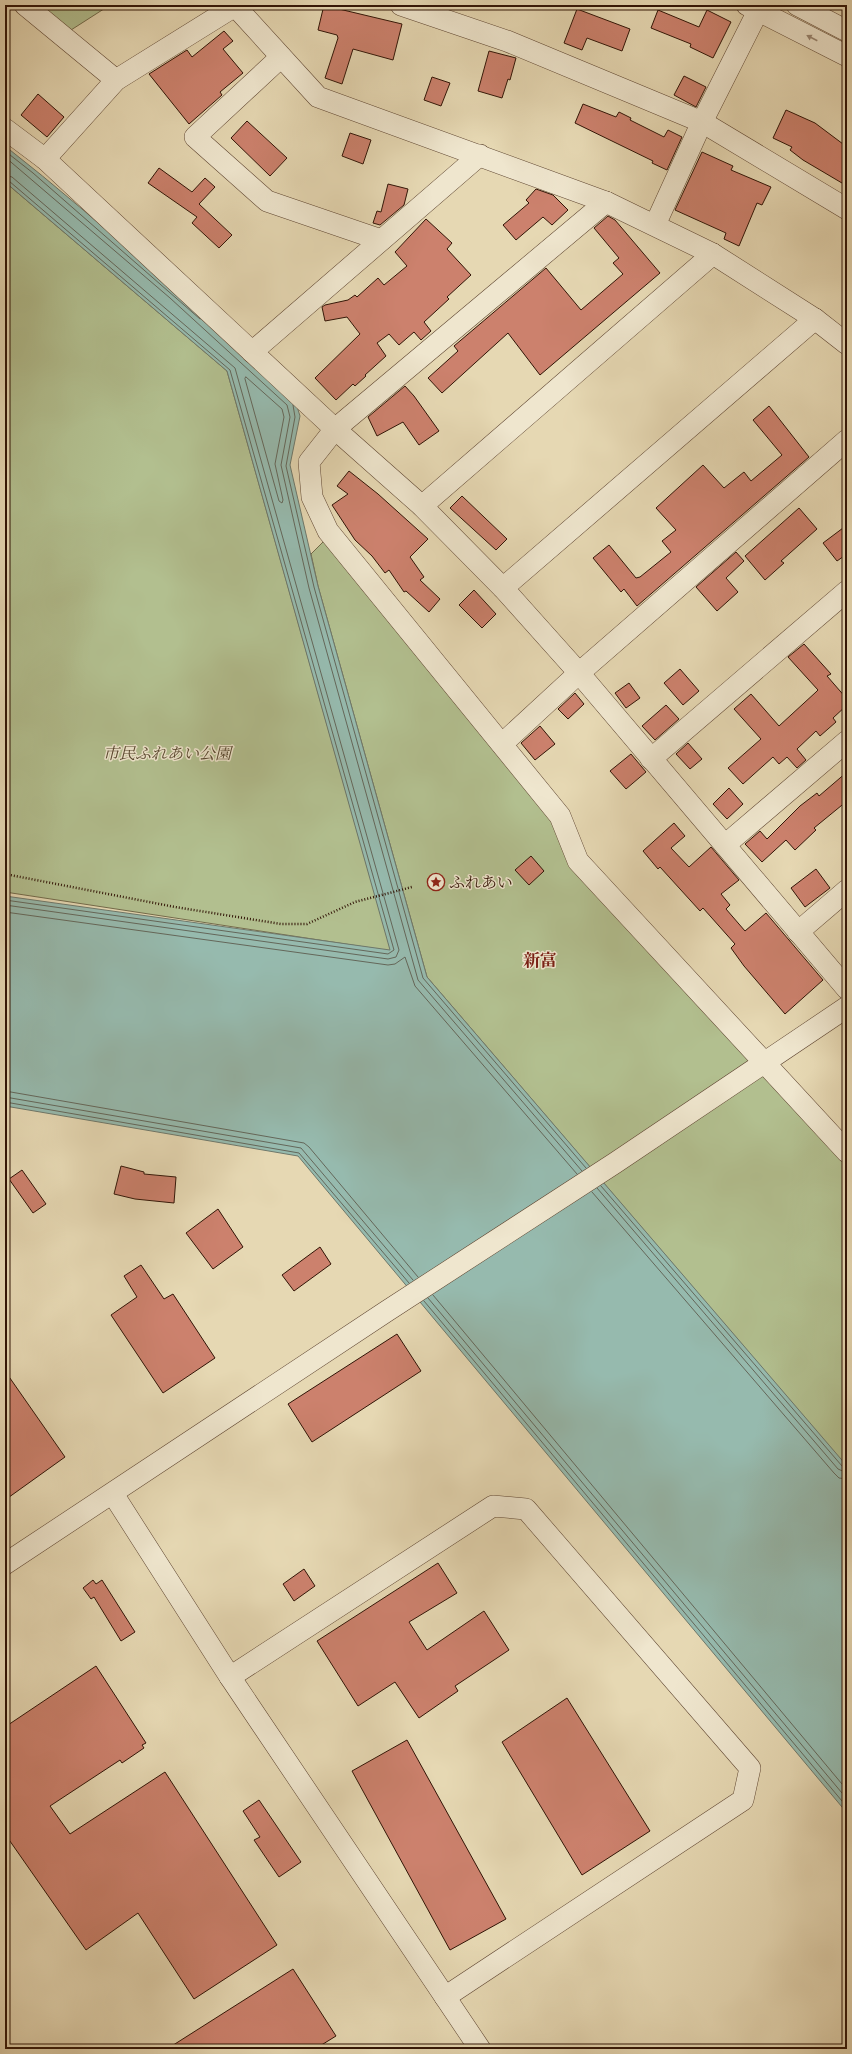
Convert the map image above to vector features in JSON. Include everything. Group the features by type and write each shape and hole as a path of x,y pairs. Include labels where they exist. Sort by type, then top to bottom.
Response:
{"street":[{"path":"25,5 116,80"},
{"path":"45,159 116,80 235,5 318,97 606,202 713,254 815,319 847,344"},
{"path":"401,5 507,41 702,122 847,209"},
{"path":"797,5 847,32"},
{"path":"655,225 753,8 847,56"},
{"path":"282,57 195,137 267,201 381,240"},
{"path":"5,129 45,159 335,429 422,506 503,588 579,673 847,989"},
{"path":"252,352 480,155"},
{"path":"606,202 335,429 309,462 312,497 328,531 560,816 578,861 846,1150"},
{"path":"422,506 713,254"},
{"path":"503,588 815,319"},
{"path":"502,744 579,673 847,440"},
{"path":"651,759 847,591"},
{"path":"725,845 847,740"},
{"path":"798,932 847,890"},
{"path":"5,1564 113,1494 387,1311 615,1163 847,1007"},
{"path":"113,1494 230,1676 480,2049"},
{"path":"230,1676 493,1506 526,1509 750,1768 743,1800 445,1996"}],"path":[{"path":"5,874 175,907 281,924 307,924 355,902 412,887"}],"green space":[{"path":"39,5 110,5 71,30"},
{"name":"市民ふれあい公園","path":"5,182 227,371 391,951 5,892"},
{"path":"326,539 555,819 575,863 847,1165 847,1467 427,977 318,586 311,554"}],"water":[{"path":"5,146 116,238 295,400 300,416 290,465 318,586 427,977 847,1466 847,1813 298,1156 5,1106 5,896 390,950 227,371 5,182"}],"building":[{"path":"324,5 340,5 339,9 402,24 393,60 353,49 342,84 325,78 338,38 337,35 318,30"},
{"path":"577,9 630,29 622,51 587,38 582,50 564,43"},
{"path":"658,10 699,27 707,10 731,22 713,58 690,47 691,44 651,28"},
{"path":"224,31 233,41 223,49 243,73 220,92 222,95 189,124 149,74 187,50 192,57"},
{"path":"489,51 516,58 510,80 508,79 502,98 478,91"},
{"path":"684,76 706,87 696,107 674,95"},
{"path":"432,77 450,83 441,106 424,100"},
{"path":"38,94 64,117 47,137 21,115"},
{"path":"583,104 616,117 619,112 631,118 630,120 664,137 668,130 682,137 667,170 652,163 653,161 575,123"},
{"path":"786,110 815,123 847,147 847,186 803,160 790,150 792,147 773,138"},
{"path":"247,121 287,158 270,176 231,138"},
{"path":"350,133 371,140 363,164 342,156"},
{"path":"702,152 733,166 731,170 771,187 762,205 757,203 739,246 724,239 726,233 675,210"},
{"path":"159,168 192,192 205,178 215,187 199,204 232,235 219,248 192,223 197,217 148,183"},
{"path":"388,184 408,189 404,205 380,225 373,223 377,211 381,212"},
{"path":"536,189 553,195 568,210 552,225 543,217 516,240 503,225 529,203 526,200"},
{"path":"608,216 615,220 660,273 540,375 508,333 442,393 428,378 458,351 454,346 546,268 581,310 623,274 613,263 619,258 594,228"},
{"path":"426,219 452,243 447,249 471,275 447,297 449,299 424,322 431,331 421,340 414,332 399,345 389,334 377,343 386,356 355,386 353,384 336,400 315,378 360,334 347,317 325,321 322,307 348,300 355,295 357,297 378,278 384,285 407,266 395,252"},
{"path":"405,386 439,431 419,445 403,422 377,436 368,417"},
{"path":"769,406 809,457 637,606 624,589 621,592 593,558 609,545 636,578 640,577 671,552 662,541 676,530 656,508 703,465 724,488 744,472 751,481 782,455 753,420"},
{"path":"349,471 378,494 428,539 410,557 424,577 420,580 440,599 429,612 406,591 404,592 389,570 385,573 372,556 355,540 332,505 348,494 337,486"},
{"path":"462,496 507,539 496,550 450,508"},
{"path":"799,508 817,529 781,561 784,563 765,580 745,556"},
{"path":"847,525 847,554 837,561 823,543"},
{"path":"736,552 744,561 726,578 738,592 717,611 696,587"},
{"path":"474,590 496,614 482,628 459,605"},
{"path":"804,644 831,674 827,676 847,699 847,705 833,718 836,722 820,736 816,731 797,749 806,760 797,768 787,757 779,764 773,757 743,784 728,768 761,739 734,709 751,694 779,726 816,692 818,690 788,657"},
{"path":"680,669 699,691 683,705 664,683"},
{"path":"629,683 640,698 626,708 615,693"},
{"path":"575,693 584,704 568,719 558,709"},
{"path":"666,705 679,719 655,740 642,726"},
{"path":"540,726 555,744 535,760 521,743"},
{"path":"688,743 702,759 690,769 676,754"},
{"path":"631,754 646,772 626,789 610,771"},
{"path":"847,772 847,801 814,828 816,830 795,850 786,840 762,862 745,844 760,831 767,839 800,806 817,793 819,796"},
{"path":"729,788 743,804 727,819 713,804"},
{"path":"674,823 685,836 671,848 689,867 711,847 739,880 721,894 730,905 726,909 745,931 766,913 823,980 785,1014 744,966 731,948 735,944 703,908 700,911 660,867 658,869 643,851"},
{"path":"531,856 544,871 529,885 515,870"},
{"path":"816,869 830,888 805,907 791,888"},
{"path":"121,1166 144,1172 144,1174 176,1177 174,1203 135,1199 114,1194"},
{"path":"22,1170 46,1204 33,1213 9,1179"},
{"path":"218,1209 243,1247 213,1269 186,1233"},
{"path":"320,1247 331,1264 294,1291 282,1275"},
{"path":"141,1265 164,1299 173,1294 215,1358 163,1393 111,1315 137,1297 124,1276"},
{"path":"397,1334 421,1371 312,1442 288,1404"},
{"path":"5,1371 65,1457 5,1500"},
{"path":"438,1563 457,1593 409,1622 427,1650 484,1611 509,1650 455,1686 458,1691 419,1718 395,1682 358,1706 317,1641"},
{"path":"304,1569 315,1586 294,1601 283,1584"},
{"path":"93,1580 96,1584 102,1580 135,1632 121,1641 94,1597 91,1599 83,1588"},
{"path":"96,1666 146,1743 142,1745 144,1748 122,1763 120,1760 50,1806 70,1834 165,1772 277,1945 194,1999 138,1913 86,1950 5,1834 5,1727"},
{"path":"567,1698 650,1831 582,1875 502,1742"},
{"path":"407,1740 506,1919 450,1950 352,1771"},
{"path":"259,1800 301,1862 279,1877 254,1840 260,1837 243,1811"},
{"path":"293,1969 336,2036 315,2049 167,2049"}],"place":[{"name":"ふれあい","path":"436,882"}],"district":[{"name":"新富","path":"540,960"}]}
